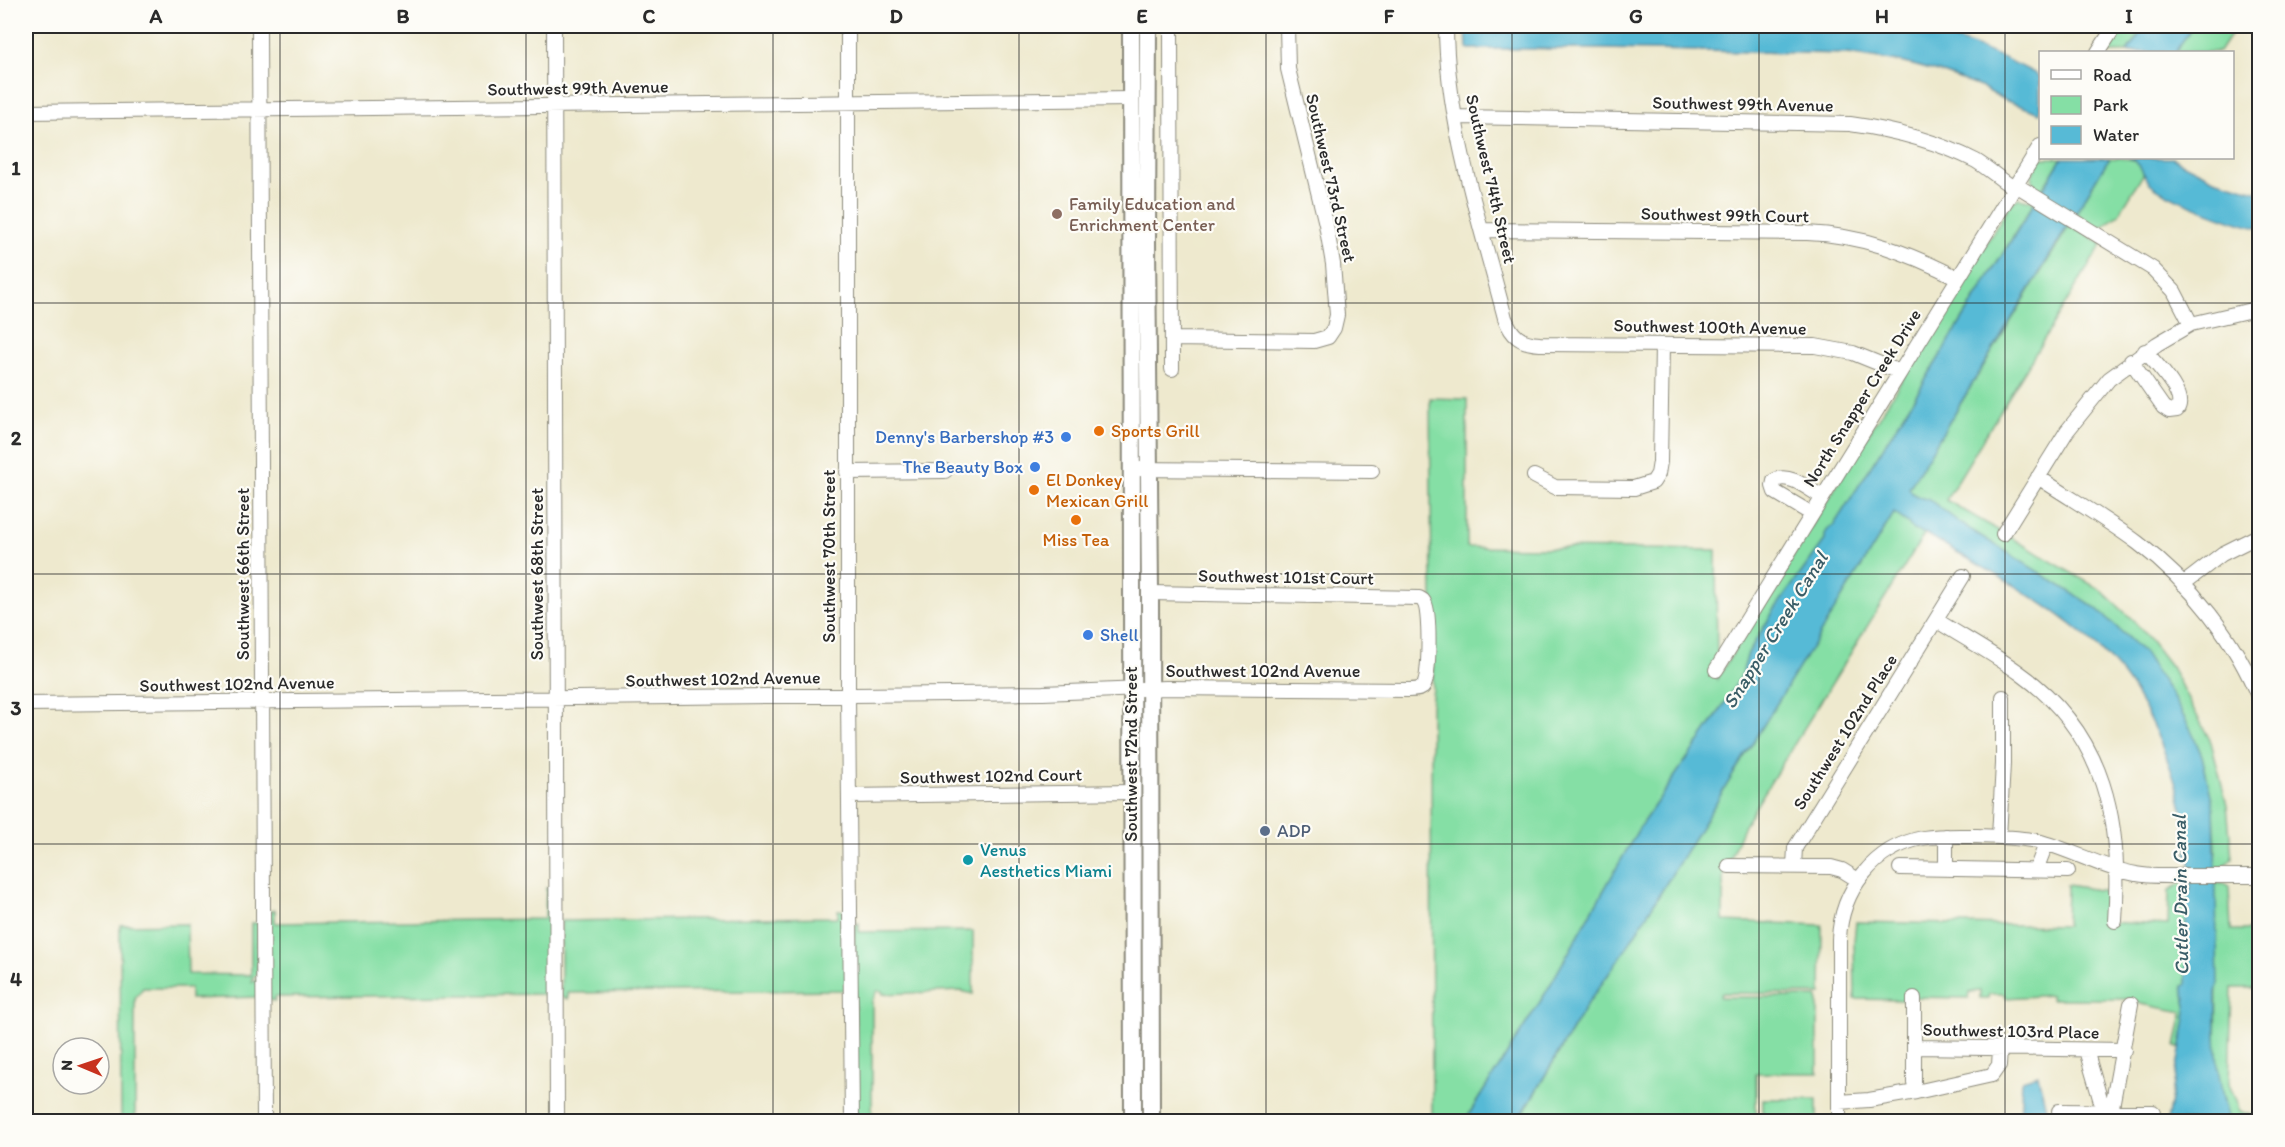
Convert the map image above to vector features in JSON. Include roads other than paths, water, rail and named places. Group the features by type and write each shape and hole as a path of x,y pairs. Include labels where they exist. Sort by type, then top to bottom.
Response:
{"main road":[{"name":"Southwest 72nd Street","path":"1131,26 1139,99 1139,241 1131,337 1150,593 1151,1121"},
{"name":"Southwest 72nd Street","path":"1139,99 1148,26"},
{"name":"Southwest 72nd Street","path":"1133,1121 1132,690 1140,470 1148,337 1139,241"},
{"path":"1131,337 1148,337"},
{"path":"1133,940 1144,966 1151,972"},
{"path":"1133,1121 1151,1121"}],"street":[{"name":"Southwest 66th Street","path":"259,26 264,1122"},
{"name":"Southwest 68th Street","path":"554,26 557,1122"},
{"name":"Southwest 70th Street","path":"848,26 847,472 852,1122"},
{"path":"1171,26 1172,369"},
{"name":"Southwest 73rd Street","path":"1172,339 1307,342 1328,337 1334,328 1337,315 1333,264 1326,224 1289,77 1286,48 1287,26"},
{"name":"Southwest 74th Street","path":"1446,26 1450,81 1456,117 1505,318 1516,338"},
{"path":"2098,51 2109,28"},
{"name":"Southwest 99th Avenue","path":"26,112 1139,99"},
{"name":"Southwest 99th Avenue","path":"1456,117 1850,124 1886,130 1929,142 1978,162 1990,172 2076,221 2161,275 2178,297 2191,324"},
{"name":"North Snapper Creek Drive","path":"1716,670 2039,148"},
{"name":"Southwest 99th Court","path":"1483,231 1839,235 1890,247 1958,278"},
{"path":"2003,534 2067,431 2109,379 2145,351 2191,324 2259,308"},
{"name":"Southwest 100th Avenue","path":"1516,338 1540,344 1793,345 1852,353 1900,372"},
{"path":"1534,476 1555,487 1634,488 1649,484 1656,478 1660,453 1662,345"},
{"path":"2132,361 2163,407 2169,411 2177,410 2180,400 2175,388 2145,351"},
{"path":"1140,470 1372,471"},
{"path":"847,472 945,471"},
{"path":"2038,477 2139,544 2183,584 2253,668 2259,701"},
{"path":"1812,514 1775,492 1774,481 1778,478 1787,478 1822,497"},
{"path":"2183,584 2222,554 2259,535"},
{"name":"Southwest 102nd Place","path":"1794,866 1795,848 1963,576"},
{"name":"Southwest 101st Court","path":"1150,593 1407,596 1422,599 1426,604 1428,615 1428,661 1425,684 1421,689"},
{"path":"1936,620 2022,674 2046,694 2071,723 2092,756 2105,790 2115,830 2117,870 2115,921"},
{"name":"Southwest 102nd Avenue","path":"26,704 1066,693 1150,688 1421,689"},
{"path":"1999,837 2003,764 2003,697"},
{"name":"Southwest 102nd Court","path":"849,796 1133,792"},
{"path":"1839,1122 1839,933 1844,910 1858,880 1879,858 1899,846 1919,839 1946,836 1999,837 2046,844 2117,870 2144,876 2259,876"},
{"path":"1946,836 1946,868"},
{"path":"2036,870 2046,844"},
{"path":"1729,866 1836,868 1858,880"},
{"path":"1900,868 2068,871"},
{"path":"1914,998 1914,1047"},
{"path":"2108,1112 2124,1050 2130,1004"},
{"name":"Southwest 103rd Place","path":"1916,1092 1914,1047 2124,1050"},
{"path":"1839,1102 1869,1100 1916,1092 1992,1075 1999,1065 2000,1049"},
{"path":"2086,1050 2108,1112"},
{"path":"2059,1111 2153,1112"}],"water":[{"path":"1466,26 1900,26 1971,45 2038,75 2039,113 1946,74 1905,63 1847,54 1467,49"},
{"path":"2145,26 2193,26 2176,51 2128,51"},
{"name":"Snapper Creek Canal","path":"2061,159 2108,159 1909,488 1916,496 1931,501 1960,523 2096,608 2144,653 2190,728 2202,756 2214,809 2218,985 2216,1041 2221,1089 2229,1121 2167,1121 2187,1013 2183,986 2186,985 2186,905 2191,887 2190,862 2178,791 2161,743 2144,708 2116,667 2097,647 2052,610 1927,534 1913,530 1908,523 1894,513 1624,952 1586,1006 1518,1121 1464,1122 1545,994 1641,825 1716,717 1742,675 1748,653 1775,609 1825,540 1827,531 1834,525"},
{"path":"2131,159 2174,159 2214,179 2259,192 2259,228 2219,216 2170,196 2150,183 2138,164"},
{"path":"2038,1075 2049,1121 2020,1121 2022,1080"}],"place":[{"name":"Family Education and Enrichment Center","path":"1057,214"},
{"name":"Sports Grill","path":"1099,431"},
{"name":"Denny's Barbershop #3","path":"1066,437"},
{"name":"The Beauty Box","path":"1035,467"},
{"name":"El Donkey Mexican Grill","path":"1034,490"},
{"name":"Miss Tea","path":"1076,520"},
{"name":"Shell","path":"1088,635"},
{"name":"ADP","path":"1265,831"},
{"name":"Venus Aesthetics Miami","path":"968,860"}],"water label":[{"name":"Cutler Drain Canal","path":"2180,895"}]}
